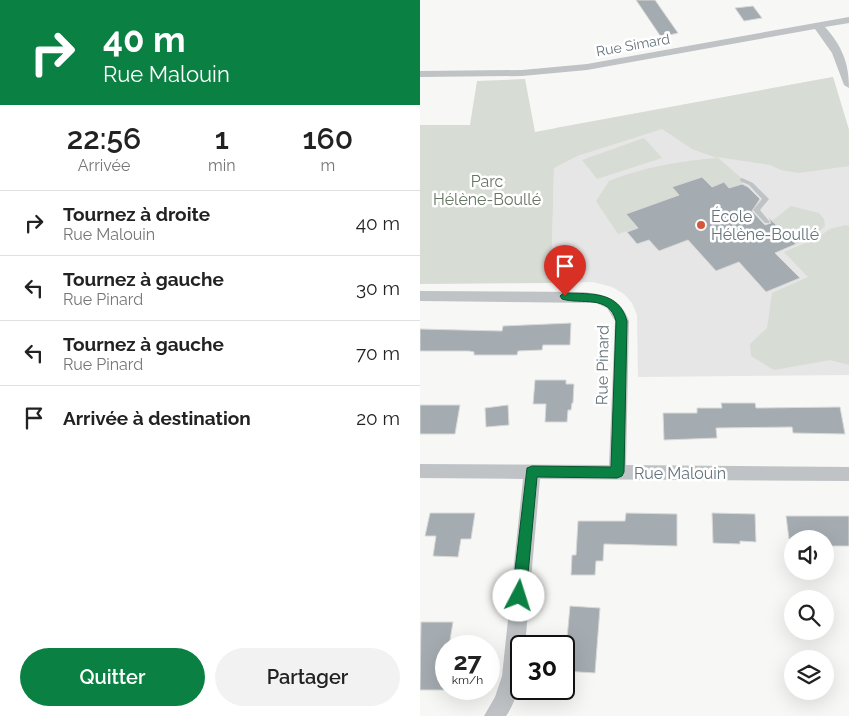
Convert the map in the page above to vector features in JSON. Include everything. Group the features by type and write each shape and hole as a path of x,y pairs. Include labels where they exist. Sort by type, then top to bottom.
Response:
{"street":[{"name":"Rue Simard","path":"420,74 522,73 587,67 849,20"},
{"path":"818,26 836,48 849,85"},
{"name":"Rue Pinard","path":"420,296 582,296 612,304 619,312 622,321 617,472"},
{"name":"Rue Malouin","path":"420,471 849,474"},
{"path":"494,716 503,703 512,676 532,472"}],"lane":[{"path":"742,180 751,184 766,199 756,210 768,222"}],"shaded area":[{"name":"École Hélène-Boullé","path":"833,77 849,130 849,375 638,377 637,315 632,303 624,294 612,287 593,282 551,283 555,128"}],"green space":[{"name":"Parc Hélène-Boullé","path":"833,77 849,130 849,166 799,173 781,170 770,165 717,157 746,182 729,188 724,182 712,187 702,177 673,187 682,198 669,213 659,202 626,214 638,228 618,234 596,201 609,181 662,165 717,158 692,149 662,129 577,156 554,168 551,283 420,284 420,125 470,125 477,81 525,79 535,132"},
{"path":"644,138 662,158 597,179 582,160"},
{"path":"791,206 819,213 824,219 825,226 817,233 796,244 772,221"},
{"path":"849,226 849,365 830,360 774,370 751,356 750,344 767,328 772,293 808,277 784,252 817,238 830,229"}],"building":[{"path":"636,0 655,0 678,33 661,37"},
{"path":"753,6 762,18 744,21 735,8"},
{"path":"702,177 712,187 724,182 729,188 742,184 748,187 760,199 752,211 765,225 771,223 769,218 796,244 775,253 800,278 766,292 739,262 716,271 688,240 659,251 649,240 637,244 627,232 638,228 626,214 679,195 672,187"},
{"path":"571,323 570,345 543,345 542,350 518,351 517,355 474,355 474,352 469,351 420,351 420,329 502,331 503,326"},
{"path":"535,380 566,380 566,384 574,384 573,403 571,410 568,410 567,422 545,422 546,404 533,404"},
{"path":"721,403 755,403 756,408 840,407 845,434 793,433 792,427 716,428 717,438 664,440 663,413 697,413 697,408 722,408"},
{"path":"420,405 460,405 455,434 420,434"},
{"path":"508,405 509,425 486,427 485,408"},
{"path":"430,513 475,513 471,539 461,539 458,557 433,556 436,536 425,536"},
{"path":"626,513 677,514 677,546 604,544 603,561 596,561 595,575 571,575 572,555 576,555 578,521 625,521"},
{"path":"712,513 755,514 756,542 740,541 740,544 713,543"},
{"path":"786,516 849,516 849,546 834,546 834,530 788,530"},
{"path":"570,606 600,608 595,673 575,672 575,635 567,635"},
{"path":"421,622 453,622 451,635 435,635 435,690 420,690"}],"place":[{"name":"École Hélène-Boullé","path":"701,225"}],"route":[{"path":"519,596 532,472 617,472 622,321 619,312 607,301 582,296 565,296"}]}
